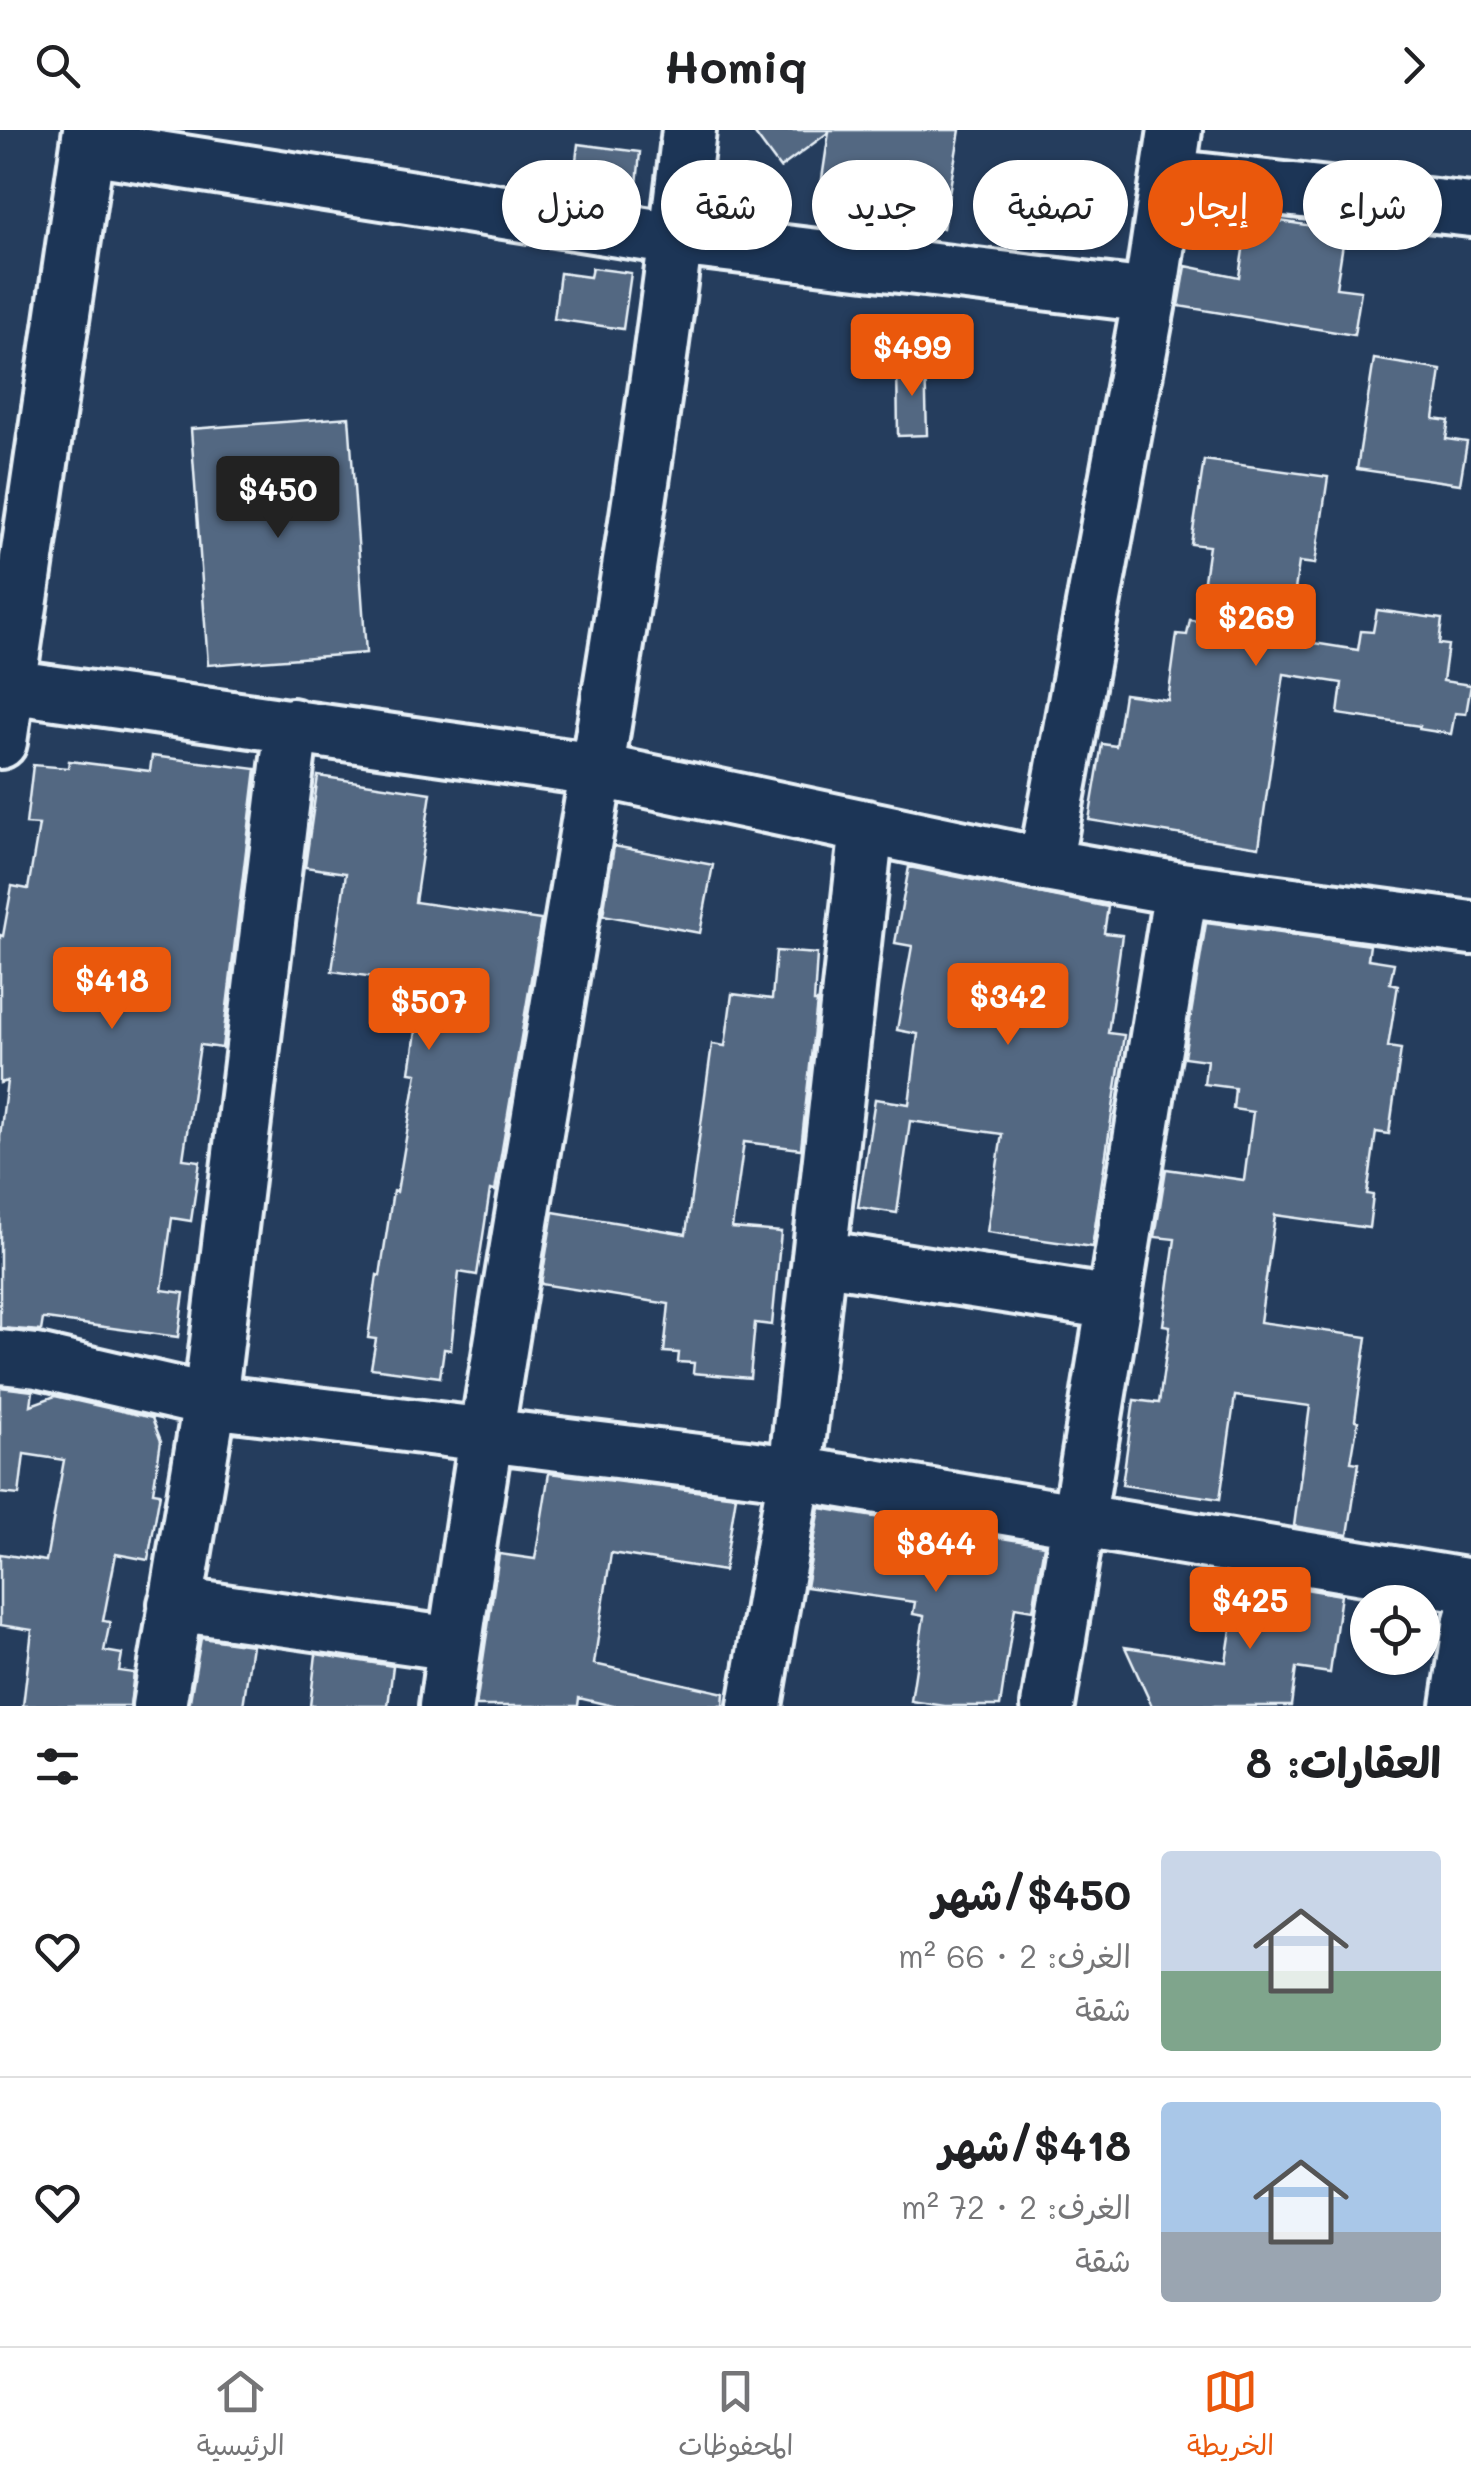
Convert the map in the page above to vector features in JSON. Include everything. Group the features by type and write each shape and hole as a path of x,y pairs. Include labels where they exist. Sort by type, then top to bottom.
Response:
{"street":[{"path":"685,160 689,130"},
{"path":"0,742 4,686 89,139 661,237"},
{"path":"1045,865 1150,296 1172,153 1471,210"},
{"path":"446,1706 596,770 674,250"},
{"path":"761,250 1150,296"},
{"path":"4,686 596,770 1181,890 1471,928"},
{"path":"159,1706 210,1401 292,725"},
{"path":"755,1706 795,1473 867,828"},
{"path":"1048,1706 1181,890"},
{"path":"819,1257 1114,1302"},
{"path":"0,1357 37,1360 210,1401 795,1473 1471,1586"},
{"path":"175,1604 454,1644"},
{"path":"1458,1706 1471,1620"}],"building":[{"path":"752,130 960,130 953,170 953,160 825,160 829,132 791,160 774,160"},
{"path":"578,144 640,152 639,160 576,160"},
{"path":"1283,221 1303,225 1303,250 1342,250 1336,288 1361,291 1354,335 1179,306 1186,266 1239,277 1243,250 1283,250"},
{"path":"592,268 631,273 623,329 554,319 560,273 590,277"},
{"path":"1374,359 1441,370 1434,419 1449,421 1446,439 1467,442 1460,484 1357,469"},
{"path":"925,362 927,435 898,436 897,363"},
{"path":"349,417 366,653 208,665 191,429"},
{"path":"1204,460 1328,477 1315,564 1299,562 1288,639 1358,650 1361,631 1373,632 1377,610 1442,619 1439,644 1448,645 1443,681 1471,685 1466,714 1455,713 1451,734 1338,714 1342,683 1284,674 1259,847 1089,820 1102,744 1116,746 1124,694 1168,700 1177,634 1187,635 1190,620 1198,621 1209,546 1191,544"},
{"path":"152,756 256,769 222,1048 200,1045 183,1159 200,1161 191,1221 172,1218 162,1290 184,1293 178,1337 46,1319 41,1331 0,1328 0,1136 7,1081 0,1083 0,935 3,936 12,886 28,889 39,825 26,824 33,765 68,768 69,761 150,771"},
{"path":"318,776 431,793 415,902 541,920 477,1275 459,1272 451,1350 444,1349 440,1377 371,1368 376,1339 368,1338 417,1073 410,1072 423,984 332,971 346,873 305,867"},
{"path":"614,846 713,865 700,933 603,915"},
{"path":"909,867 1108,907 1104,933 1122,935 1108,1033 1124,1035 1092,1247 987,1232 1002,1134 910,1121 897,1213 858,1207 875,1099 909,1104 918,1034 897,1030 912,946 895,943"},
{"path":"1206,923 1370,945 1368,959 1394,963 1390,983 1398,985 1388,1047 1401,1049 1389,1134 1376,1132 1367,1194 1373,1195 1369,1228 1275,1215 1260,1322 1367,1337 1351,1462 1359,1463 1348,1535 1294,1526 1310,1406 1235,1396 1220,1499 1122,1485 1134,1400 1159,1403 1170,1326 1163,1325 1175,1239 1155,1237 1166,1169 1244,1180 1253,1112 1233,1109 1235,1088 1204,1084 1207,1060 1184,1057"},
{"path":"776,951 817,954 817,1002 801,1149 744,1142 732,1228 781,1232 772,1325 755,1323 750,1378 693,1373 694,1363 678,1362 679,1353 664,1352 669,1304 541,1284 553,1212 686,1234 712,1044 725,1046 732,994 772,999"},
{"path":"0,1387 33,1391 31,1405 55,1396 152,1418 161,1441 153,1492 160,1493 148,1560 116,1554 103,1621 110,1622 104,1651 122,1654 119,1671 134,1673 130,1706 23,1706 32,1630 0,1625 0,1554 46,1561 64,1460 24,1454 19,1495 0,1493"},
{"path":"549,1473 736,1496 724,1571 611,1553 594,1664 724,1693 723,1706 613,1706 579,1698 578,1706 476,1706 499,1554 535,1559"},
{"path":"820,1508 1044,1545 1033,1610 1015,1607 1000,1706 945,1706 911,1701 924,1616 913,1614 915,1602 806,1587"},
{"path":"1239,1578 1341,1595 1330,1673 1296,1668 1291,1706 1152,1706 1125,1647 1226,1662"},
{"path":"201,1638 252,1645 243,1706 189,1706"},
{"path":"316,1654 393,1666 388,1706 310,1706"}]}
